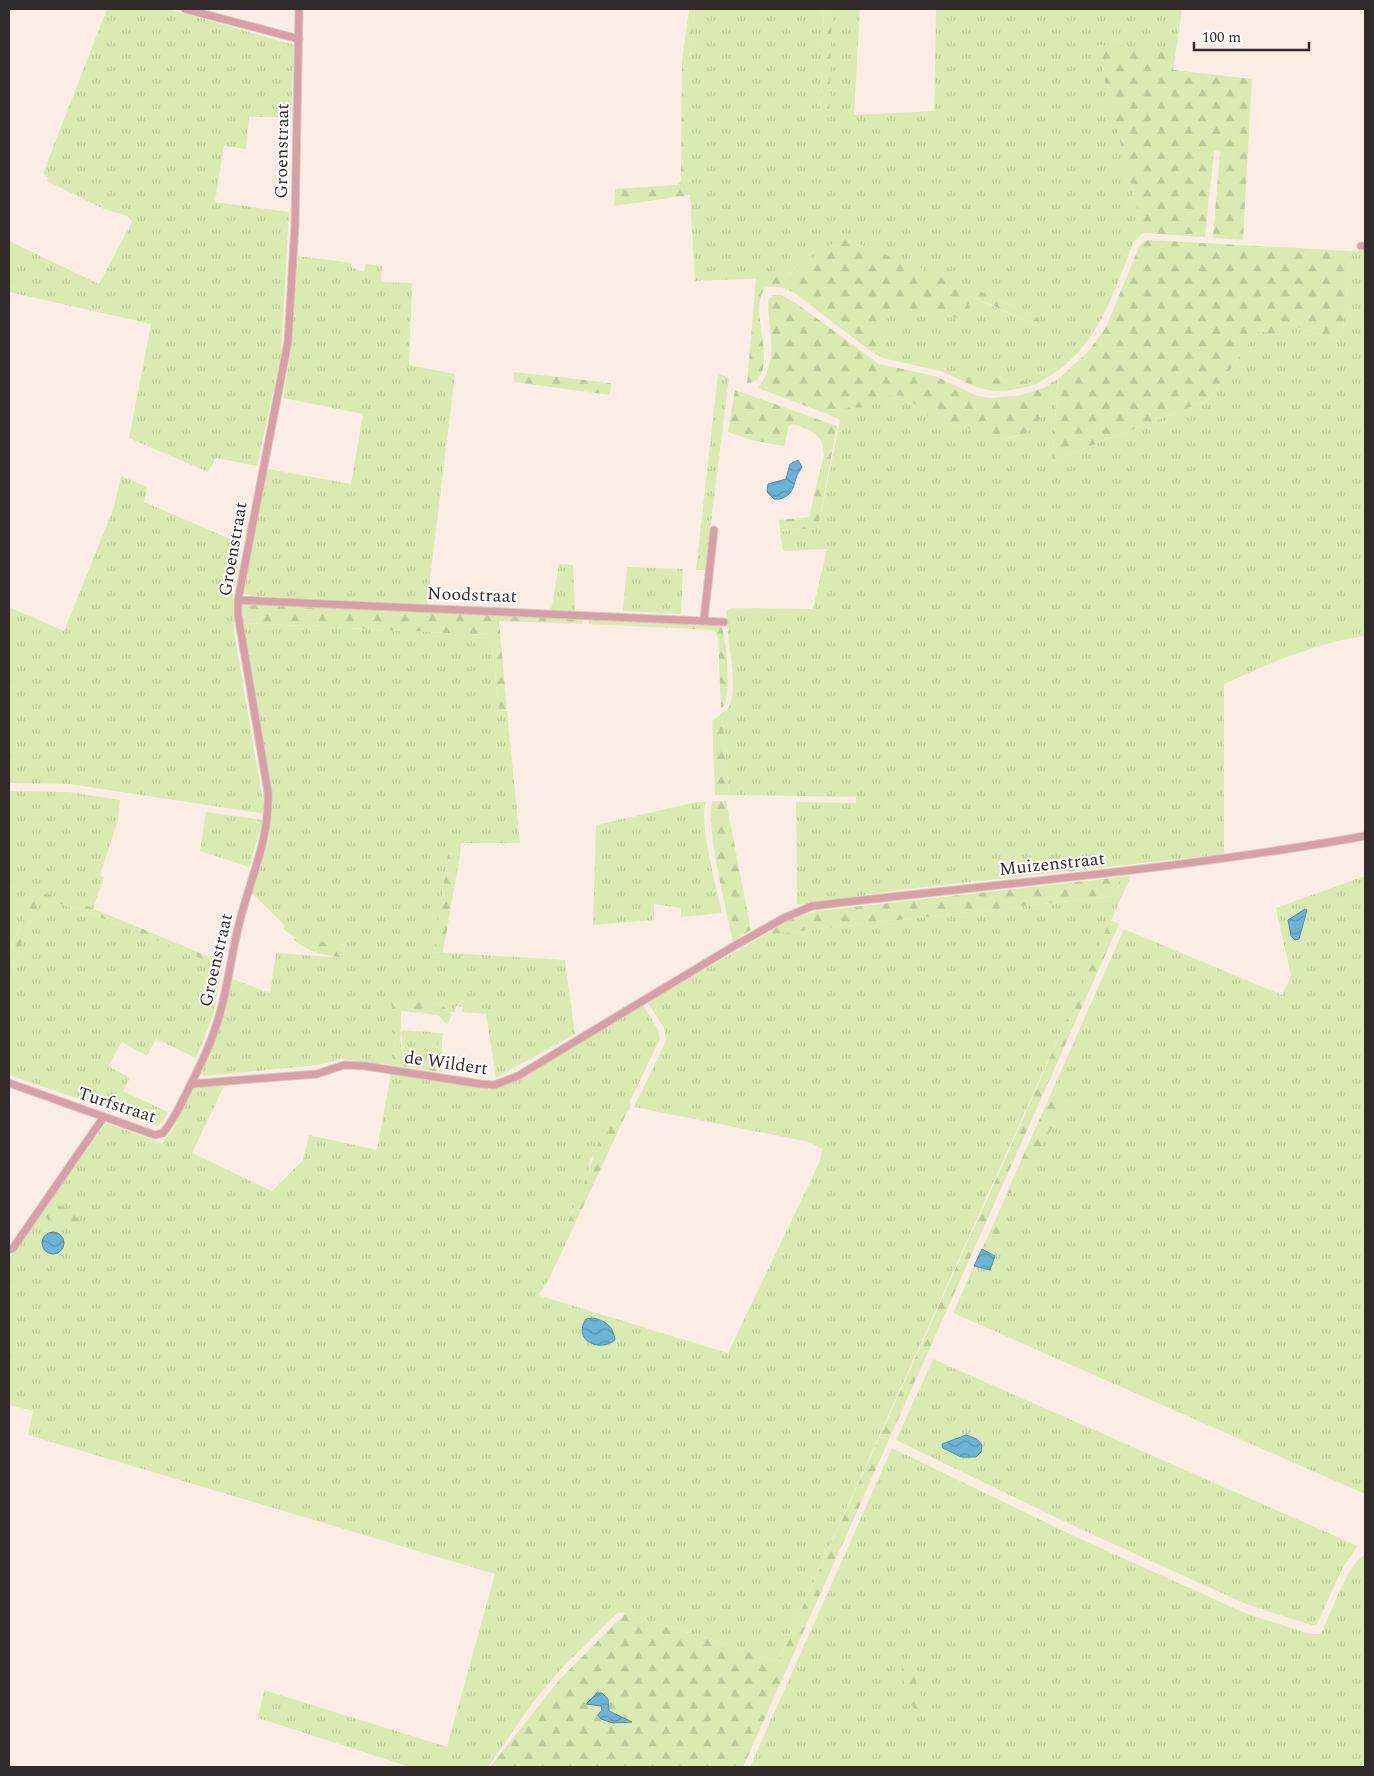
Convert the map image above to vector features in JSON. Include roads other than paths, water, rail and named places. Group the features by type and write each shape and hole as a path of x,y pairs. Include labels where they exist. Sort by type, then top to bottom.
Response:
{"street":[{"path":"185,9 299,40"},
{"name":"Groenstraat","path":"191,1084 215,1031 239,922 254,879 267,830 269,812 268,792 238,615 238,600 288,342 295,225 299,9"},
{"path":"704,619 714,530"},
{"name":"Noodstraat","path":"238,600 704,619 724,622"},
{"name":"Muizenstraat","path":"749,938 784,918 812,906 1160,867 1288,850 1365,836"},
{"name":"de Wildert","path":"191,1084 317,1074 344,1065 365,1066 494,1085 518,1076 749,938"},
{"name":"Turfstraat","path":"9,1083 155,1135 163,1133 170,1124 191,1084"},
{"path":"9,1250 103,1118"}],"water":[{"path":"798,460 802,467 791,491 787,496 774,499 767,492 768,484 786,479 790,464"},
{"path":"1305,909 1307,910 1299,939 1295,940 1291,936 1288,920"},
{"path":"49,1232 57,1232 64,1239 64,1247 57,1254 49,1254 42,1247 42,1239"},
{"path":"982,1249 995,1256 990,1270 974,1266"},
{"path":"593,1318 602,1321 611,1328 615,1340 609,1344 595,1345 585,1338 582,1333 583,1326 586,1319"},
{"path":"966,1435 977,1439 982,1445 981,1452 976,1457 961,1457 943,1448 942,1444"},
{"path":"597,1693 602,1693 608,1699 609,1711 632,1722 613,1723 601,1719 598,1715 602,1710 601,1706 586,1704"}]}
